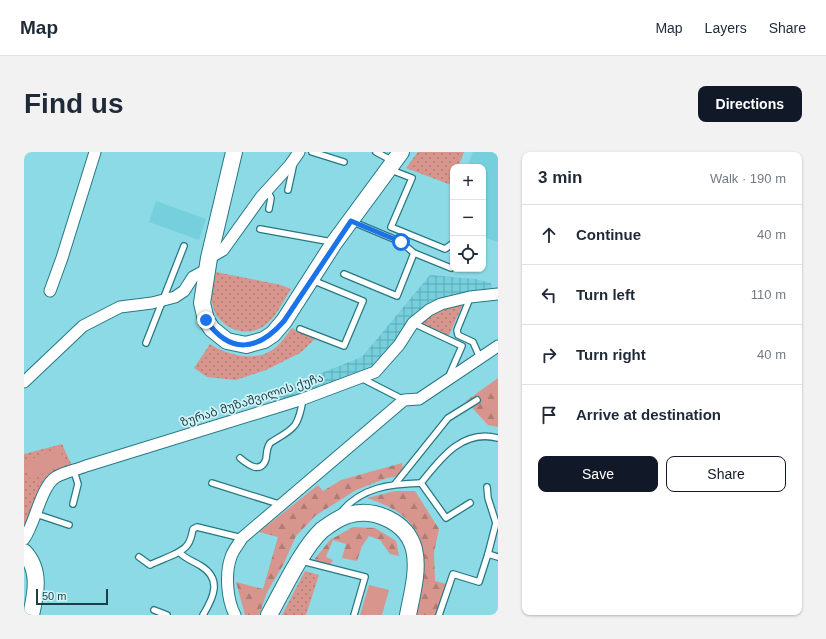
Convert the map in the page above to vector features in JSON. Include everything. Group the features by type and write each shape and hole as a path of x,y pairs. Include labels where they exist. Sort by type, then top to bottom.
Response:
{"main road":[{"path":"234,152 207,264 202,303 206,320 212,328 227,341 246,345 255,344 273,334 284,321 334,243 396,158"},
{"path":"269,615 300,561 319,534 333,522 349,515 371,514 390,519 405,530 411,540 416,559 408,615"},
{"path":"24,552 35,572 37,589 31,615"}],"street":[{"path":"50,291 62,258 95,152"},
{"path":"24,382 83,326 120,307 164,300 175,297 184,291 193,277 223,250 267,190 292,163 299,152"},
{"name":"ზურაბ მუზაშვილის ქუჩა","path":"24,539 29,533 51,482 56,478 303,399 361,378 375,372 399,345 413,323 429,310 441,304 470,297 498,294"},
{"path":"235,615 230,607 228,577 231,557 242,538 283,505 404,400 419,399 498,346"}],"lane":[{"path":"312,152 344,162"},
{"path":"376,152 396,158 412,178 391,227 445,249 450,245"},
{"path":"288,190 293,167 292,163"},
{"path":"267,190 271,198 269,209"},
{"path":"351,221 401,242 414,254 450,268"},
{"path":"260,229 334,243"},
{"path":"146,343 184,246"},
{"path":"344,274 397,296 414,254"},
{"path":"300,329 344,346 363,301 310,279"},
{"path":"470,297 457,330 458,335 473,342 480,358"},
{"path":"413,323 462,346 446,382"},
{"path":"361,378 404,400"},
{"path":"240,458 251,467 256,468 262,465 266,461 267,447 270,443 294,428 298,423 303,399"},
{"path":"395,484 448,418 477,400"},
{"path":"333,522 348,503 360,494 395,484 421,482 452,447 478,436 498,438"},
{"path":"73,504 78,484 74,471"},
{"path":"421,482 446,518 470,503"},
{"path":"212,483 283,505"},
{"path":"439,615 453,574 479,582 496,523 488,498 487,487"},
{"path":"36,514 69,524"},
{"path":"139,557 150,565 164,558 180,553 188,544 193,529 197,527 242,538"},
{"path":"180,553 186,559 200,565 210,573 215,584 211,601 204,615"},
{"path":"488,554 498,557"},
{"path":"300,561 365,576 354,615"},
{"path":"154,610 167,615"}],"shaded area":[{"path":"473,152 498,152 498,242 486,238 486,164 468,164"},
{"path":"156,201 206,219 199,240 149,222"},
{"path":"430,275 475,279 491,283 492,293 444,301 371,372 274,404 271,393 362,357"}],"green space":[{"path":"418,152 464,152 459,164 450,164 450,185 406,168"},
{"path":"216,272 281,285 291,289 276,314 268,323 256,330 248,332 240,331 224,324 214,310 212,298"},
{"path":"464,302 448,337 418,324 443,309"},
{"path":"292,328 315,339 300,353 266,370 236,380 207,377 194,368 210,344 223,351 237,355 260,355 275,348"},
{"path":"498,378 498,427 488,425 466,401"},
{"path":"62,444 72,466 49,477 24,528 24,454"},
{"path":"59,448 66,464 30,479 24,462"},
{"path":"402,463 404,475 387,478 356,490 315,516 296,536 283,565 267,592 259,615 245,615 236,582 263,589 278,537 259,532 318,485 323,491 341,480"},
{"path":"395,491 415,491 439,529 434,552 435,581 446,584 436,615 416,615 423,575 423,558 421,543 415,529 404,517 389,507 367,498"},
{"path":"353,527 375,528 396,541 399,556 390,554 380,540 369,536 362,546 357,561 342,558 346,544 333,540 326,557 333,560 330,565 314,560 330,540"},
{"path":"305,571 319,575 306,615 282,615"},
{"path":"369,585 389,590 382,615 360,615"}],"route":[{"path":"206,320 218,335 227,341 246,345 255,344 273,334 284,321 334,243 351,221 401,242"}]}
